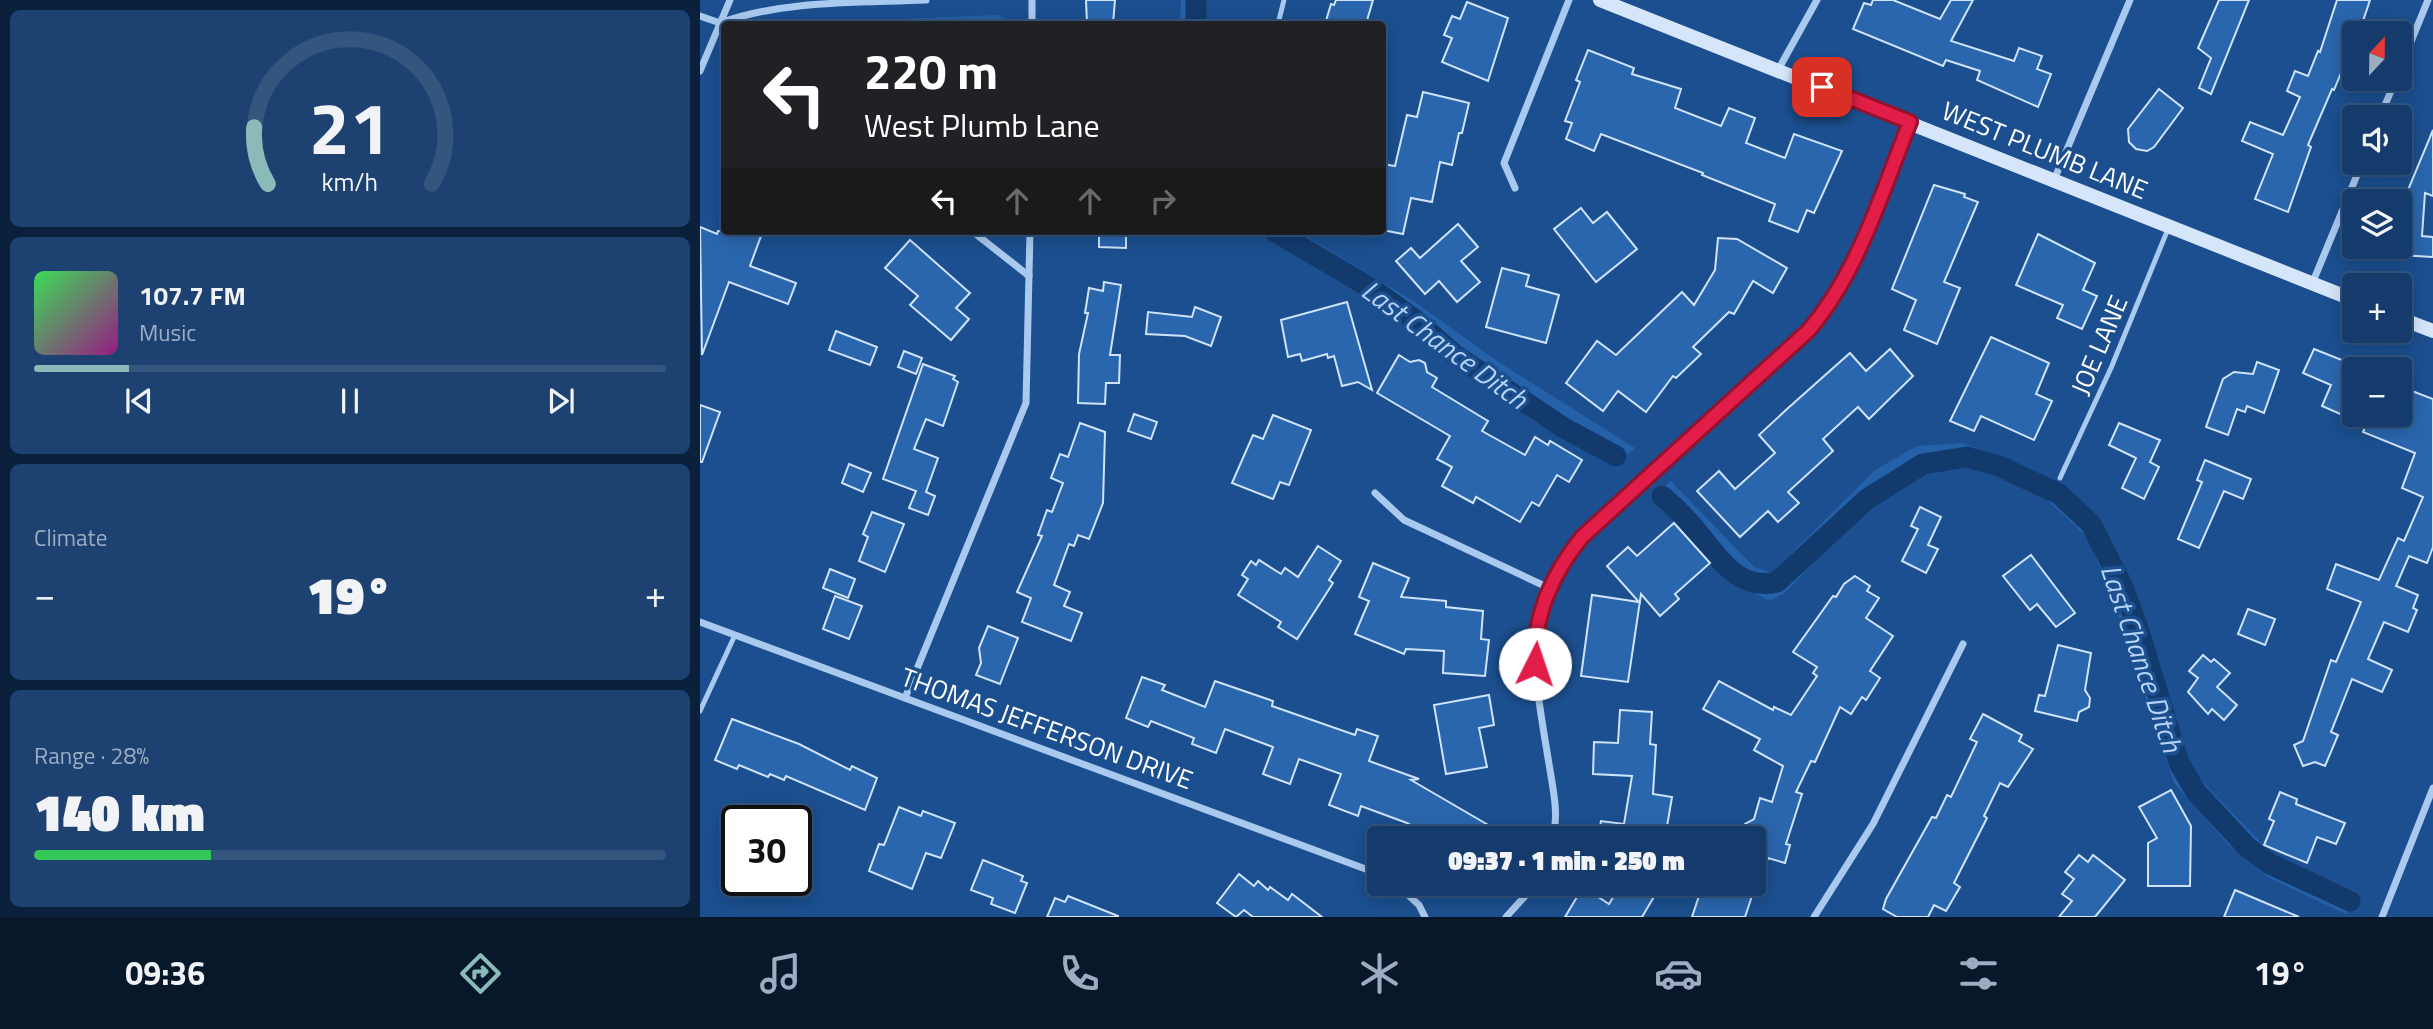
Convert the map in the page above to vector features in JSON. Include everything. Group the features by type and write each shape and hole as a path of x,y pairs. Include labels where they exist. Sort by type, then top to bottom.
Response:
{"main road":[{"name":"WEST PLUMB LANE","path":"1600,0 2342,295"},
{"path":"2412,323 2433,331"}],"street":[{"path":"724,21 730,0"},
{"path":"732,21 751,11 776,7 926,0"},
{"path":"1032,0 1032,21"},
{"path":"1515,188 1504,163 1569,0"},
{"path":"1778,70 1817,0"},
{"path":"2054,180 2130,0"},
{"path":"2412,39 2428,0"},
{"path":"700,16 721,26"},
{"path":"700,71 721,28"},
{"path":"1554,826 1556,804 1536,680 1535,648 1539,616 1549,588 1564,560 1582,537 1809,330 1830,305 1849,274 1910,122"},
{"path":"2312,284 2356,175"},
{"path":"977,235 1030,276"},
{"path":"905,698 1026,403 1030,235"},
{"path":"1375,492 1404,520 1549,588"},
{"name":"THOMAS JEFFERSON DRIVE","path":"700,622 1367,870"},
{"path":"1814,917 1874,824 1963,644"},
{"path":"2382,917 2433,788"},
{"path":"1409,896 1419,905 1425,917"},
{"path":"1506,917 1525,896"}],"lane":[{"path":"1279,21 1284,0"},
{"name":"JOE LANE","path":"2060,478 2111,368 2169,226"},
{"path":"700,711 735,635"}],"shaded area":[{"path":"1181,0 1204,0 1201,21 1180,21"},
{"path":"998,15 1009,21 853,21"},
{"path":"1262,235 1304,235 1415,302 1497,361 1635,448 1618,464 1528,410 1333,274"},
{"path":"1961,443 2020,464 2067,491 2106,535 2137,596 2188,767 2273,855 2356,891 2346,914 2271,879 2228,844 2174,783 2112,598 2088,538 2044,497 2008,475 1967,463 1922,468 1885,491 1846,527 1785,593 1769,601 1726,577 1654,497 1671,481 1754,567 1772,573 1875,470 1917,446"}],"building":[{"path":"1086,0 1115,0 1113,21 1087,21"},
{"path":"1336,0 1373,0 1367,21 1326,21 1331,4 1334,5"},
{"path":"1873,0 1893,0 1940,19 1951,0 1973,0 1951,41 2014,61 2019,48 2042,56 2037,69 2051,74 2038,107 1977,80 1980,71 1946,60 1943,66 1853,29 1864,3 1871,5"},
{"path":"2219,0 2249,0 2211,94 2199,88 2211,58 2198,48"},
{"path":"2337,0 2370,0 2363,21 2342,21 2342,71 2308,145 2311,147 2288,212 2255,199 2273,154 2242,141 2250,122 2283,135 2300,97 2287,91 2295,71 2308,76 2318,51 2320,52"},
{"path":"1467,2 1508,18 1488,81 1442,62 1452,38 1444,35 1452,16 1460,19"},
{"path":"1588,50 1634,68 1632,74 1681,89 1675,108 1721,126 1729,108 1755,118 1746,143 1785,158 1794,134 1842,151 1814,213 1807,210 1798,232 1769,221 1775,204 1702,175 1703,173 1601,134 1594,151 1566,139 1572,123 1565,121 1580,82 1576,80"},
{"path":"2159,89 2183,108 2154,147 2147,151 2136,149 2129,142 2128,129"},
{"path":"1423,92 1469,103 1452,165 1440,162 1432,202 1411,198 1403,234 1386,231 1386,165 1395,166 1407,115 1417,117"},
{"path":"2433,130 2433,196 2425,193 2422,236 2433,237 2433,257 2412,256 2412,189 2408,189"},
{"path":"1934,185 1965,194 1964,197 1978,202 1944,282 1960,288 1937,344 1904,330 1916,300 1892,289"},
{"path":"1581,208 1593,223 1607,212 1637,249 1596,282 1554,229"},
{"path":"1458,224 1478,247 1461,261 1480,282 1457,302 1439,281 1425,294 1396,261 1411,248 1420,258"},
{"path":"700,227 717,234 721,231 721,235 761,236 750,266 796,283 788,304 729,282 702,355"},
{"path":"2038,234 2095,263 2083,290 2097,296 2082,329 2057,318 2063,305 2016,285"},
{"path":"1099,235 1126,235 1126,248 1099,247"},
{"path":"1718,238 1737,239 1787,268 1773,293 1753,281 1734,314 1729,312 1693,347 1701,354 1676,378 1673,376 1646,412 1618,391 1603,411 1566,383 1597,341 1616,355 1682,292 1694,305 1715,270"},
{"path":"910,240 970,293 956,308 969,319 951,340 910,305 918,296 885,268"},
{"path":"1502,268 1529,275 1526,286 1559,295 1546,343 1486,327"},
{"path":"1104,282 1121,285 1110,355 1120,355 1119,383 1106,383 1105,404 1078,403 1079,354 1088,313 1085,313 1089,288 1103,291"},
{"path":"1347,302 1372,390 1358,382 1342,386 1334,356 1328,358 1327,354 1302,361 1300,354 1288,357 1281,320"},
{"path":"1195,307 1221,317 1211,346 1185,336 1146,334 1148,312 1192,317"},
{"path":"836,331 877,347 870,365 829,350"},
{"path":"1991,337 2049,363 2036,394 2052,401 2034,440 1981,416 1974,431 1950,421"},
{"path":"1890,349 1913,376 1869,419 1858,407 1823,439 1833,451 1788,492 1799,503 1778,522 1768,511 1740,537 1697,491 1719,471 1735,489 1775,453 1759,435 1787,409 1850,353 1866,371"},
{"path":"2314,349 2342,360 2342,415 2322,406 2331,385 2303,373"},
{"path":"904,351 922,358 916,374 898,367"},
{"path":"1399,355 1410,362 1419,360 1425,363 1427,372 1437,378 1432,387 1488,421 1482,431 1525,455 1535,437 1548,445 1550,441 1582,460 1569,482 1557,475 1539,506 1532,502 1520,522 1476,497 1473,503 1442,486 1452,467 1437,459 1450,436 1377,393"},
{"path":"2257,362 2279,370 2264,413 2247,406 2245,412 2237,409 2228,435 2206,427 2223,379 2234,372 2253,374"},
{"path":"923,364 955,376 953,379 958,382 943,426 926,419 914,449 938,458 926,492 935,496 928,515 909,508 916,491 883,479"},
{"path":"2412,391 2433,399 2433,547 2427,563 2409,556 2396,586 2418,595 2413,608 2417,610 2408,632 2384,622 2368,659 2392,670 2382,692 2352,679 2331,732 2338,735 2325,766 2315,762 2303,766 2294,745 2303,741 2331,660 2336,662 2361,602 2327,589 2336,564 2379,580 2398,538 2404,541 2423,497 2402,488 2415,453 2363,432 2365,427 2412,427"},
{"path":"700,405 720,412 702,462 700,462"},
{"path":"1134,414 1157,422 1151,439 1128,431"},
{"path":"1273,415 1311,430 1289,485 1280,482 1273,499 1232,483 1253,435 1263,439"},
{"path":"1080,423 1105,432 1103,503 1089,539 1078,535 1074,546 1069,544 1054,585 1070,592 1064,606 1082,613 1071,641 1022,622 1031,598 1017,592 1042,536 1038,535 1047,510 1052,512 1063,483 1051,478 1060,454 1068,457"},
{"path":"2119,423 2160,440 2150,462 2159,467 2144,499 2122,488 2136,458 2109,445"},
{"path":"2205,460 2251,479 2243,499 2224,491 2199,548 2178,539 2202,482 2197,480"},
{"path":"849,464 871,473 863,492 842,483"},
{"path":"1920,507 1941,517 1928,545 1938,549 1926,573 1902,561 1918,529 1911,526"},
{"path":"872,512 904,524 885,572 859,561 868,537 863,534"},
{"path":"1674,523 1710,563 1675,594 1679,599 1660,616 1641,594 1628,682 1581,676 1592,595 1639,602 1607,566 1628,547 1637,556"},
{"path":"1318,546 1341,561 1329,580 1333,583 1297,639 1278,627 1281,622 1238,595 1248,579 1242,575 1251,561 1256,565 1259,560 1281,574 1285,568 1298,577"},
{"path":"2031,555 2075,613 2056,627 2037,604 2030,610 2003,576"},
{"path":"1373,563 1409,578 1401,597 1446,601 1446,607 1483,611 1481,639 1489,640 1485,676 1443,673 1444,651 1406,649 1404,654 1355,634 1369,601 1359,597"},
{"path":"830,569 855,579 848,598 823,588"},
{"path":"1855,576 1870,586 1867,591 1879,598 1866,618 1893,636 1870,671 1880,678 1866,700 1862,697 1851,714 1840,707 1815,762 1811,761 1796,792 1802,794 1786,844 1790,845 1785,863 1768,858 1766,864 1766,826 1744,826 1754,819 1760,798 1772,802 1783,766 1754,750 1760,739 1703,709 1719,681 1773,710 1774,707 1791,715 1817,676 1813,673 1817,667 1793,652 1844,584"},
{"path":"835,596 862,606 849,639 823,629"},
{"path":"2248,609 2275,619 2265,645 2238,634"},
{"path":"988,626 1018,638 1000,684 976,675 981,663 979,648"},
{"path":"2058,645 2091,653 2085,690 2090,698 2089,707 2079,712 2077,721 2035,711 2039,695 2045,696"},
{"path":"2203,655 2211,662 2214,659 2230,673 2217,687 2237,705 2224,720 2212,709 2208,714 2188,692 2198,678 2189,671"},
{"path":"1142,677 1165,685 1162,690 1205,707 1215,681 1273,701 1272,706 1355,735 1357,729 1378,736 1369,761 1419,779 1411,780 1490,826 1412,826 1361,806 1358,816 1329,805 1341,774 1299,759 1290,784 1263,774 1273,747 1225,729 1216,753 1192,744 1194,738 1151,721 1148,727 1126,718"},
{"path":"1489,695 1494,725 1479,728 1487,767 1446,774 1434,705"},
{"path":"1620,710 1652,712 1650,744 1656,745 1653,794 1672,797 1667,826 1600,826 1601,821 1624,824 1632,776 1593,774 1594,742 1618,743"},
{"path":"1983,714 2022,735 2019,741 2033,749 2008,787 2000,783 1984,816 1987,818 1954,883 1960,887 1946,911 1934,905 1928,917 1897,917 1883,909 1886,899 1932,817 1936,818 1947,795 1951,797 1977,742 1970,739"},
{"path":"732,719 799,744 850,770 852,766 877,778 865,810 786,776 784,780 770,774 768,777 739,765 737,769 715,760"},
{"path":"2171,790 2191,826 2190,886 2148,886 2148,843 2157,838 2139,807"},
{"path":"2280,792 2297,799 2296,804 2345,823 2336,844 2317,837 2307,863 2264,845 2274,821 2269,819"},
{"path":"899,807 921,816 923,811 955,823 941,858 926,853 912,889 869,871 879,844 884,845"},
{"path":"2079,855 2088,862 2093,855 2125,880 2095,917 2059,917 2072,901 2062,894 2074,879 2065,872"},
{"path":"983,860 1023,876 1021,881 1027,883 1015,913 991,904 993,898 971,890"},
{"path":"1239,874 1254,886 1258,881 1268,890 1270,887 1288,900 1292,894 1322,917 1253,917 1244,910 1236,917 1217,903"},
{"path":"2235,890 2299,917 2224,917"},
{"path":"1068,896 1118,917 1047,917 1055,898 1065,902"},
{"path":"1578,896 1597,896 1609,904 1614,896 1654,896 1642,917 1565,917"},
{"path":"1699,896 1752,896 1745,917 1692,917"}],"waterway":[{"name":"Last Chance Ditch","path":"1196,0 1196,21"},
{"name":"Last Chance Ditch","path":"1281,235 1374,290 1414,319 1455,355 1564,428 1616,456"},
{"name":"Last Chance Ditch","path":"1662,496 1732,571 1742,578 1764,584 1777,582 1867,499 1923,464 1967,457 1999,466 2059,494 2091,524 2122,585 2138,628 2179,763 2196,792 2247,847 2270,864 2350,901"}],"route":[{"path":"1535,664 1539,616 1549,588 1564,560 1582,537 1809,330 1830,305 1849,274 1910,122 1822,87"}]}
